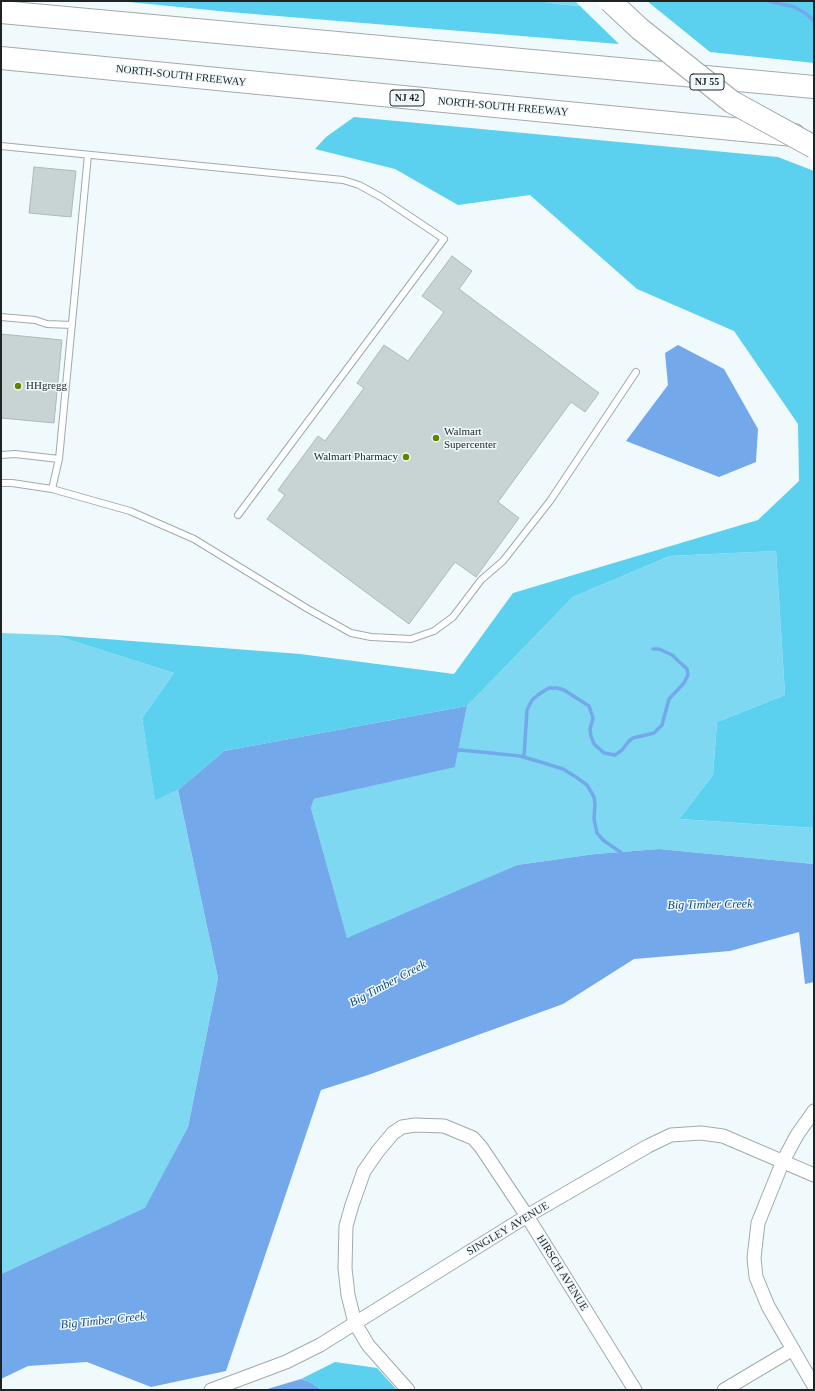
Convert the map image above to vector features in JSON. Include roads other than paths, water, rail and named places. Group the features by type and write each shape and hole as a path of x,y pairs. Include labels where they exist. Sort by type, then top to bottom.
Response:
{"highway":[{"name":"NJ 55","path":"610,1 640,29 732,102 814,147"},
{"path":"1,12 814,87"},
{"name":"NORTH-SOUTH FREEWAY","path":"1,58 814,137"}],"street":[{"path":"814,1112 797,1135 783,1161 758,1223 754,1258 756,1277 768,1306 814,1386"},
{"name":"HIRSCH AVENUE","path":"408,1390 368,1345 355,1323 348,1295 345,1268 346,1226 364,1171 393,1133 402,1128 414,1125 433,1125 444,1126 473,1138 481,1147 527,1216 635,1390"},
{"name":"SINGLEY AVENUE","path":"211,1390 286,1362 320,1345 527,1216 648,1146 671,1136 701,1133 723,1136 814,1175"},
{"path":"724,1390 792,1349"}],"lane":[{"path":"1,146 343,180 359,185 381,197 444,239 238,515"},
{"path":"52,490 59,459 88,155"},
{"path":"1,317 35,320 47,324 72,325"},
{"path":"1,483 12,483 52,490 130,511 194,539 308,609 351,633 371,637 411,639 434,631 453,617 481,580 503,561 550,501 636,372"},
{"path":"1,455 15,454 59,459"}],"water":[{"path":"678,345 724,369 758,429 756,462 719,477 626,441 668,385 665,353"},
{"name":"Big Timber Creek","path":"467,706 455,767 314,799 311,808 347,938 517,865 595,854 659,849 814,864 814,982 805,984 799,932 730,951 634,959 563,1004 368,1075 321,1090 226,1371 151,1387 87,1362 28,1366 1,1379 1,1274 145,1208 188,1127 218,978 178,790 224,751"},
{"path":"301,1379 310,1382 322,1390 264,1390"}],"waterway":[{"path":"769,1 794,7 805,13 814,21"},
{"path":"524,757 527,710 532,700 549,688 564,690 589,706 593,718 590,729 591,736 594,744 604,753 615,755 633,738 654,733 662,725 669,699 684,683 688,675 687,669 672,655 659,649 653,649"},
{"path":"454,751 461,750 520,756 563,769 587,785 594,797 594,819 597,833 603,840 623,854"}],"place":[{"name":"HHgregg","path":"18,386"},
{"name":"Walmart Supercenter","path":"436,438"},
{"name":"Walmart Pharmacy","path":"406,457"}]}
